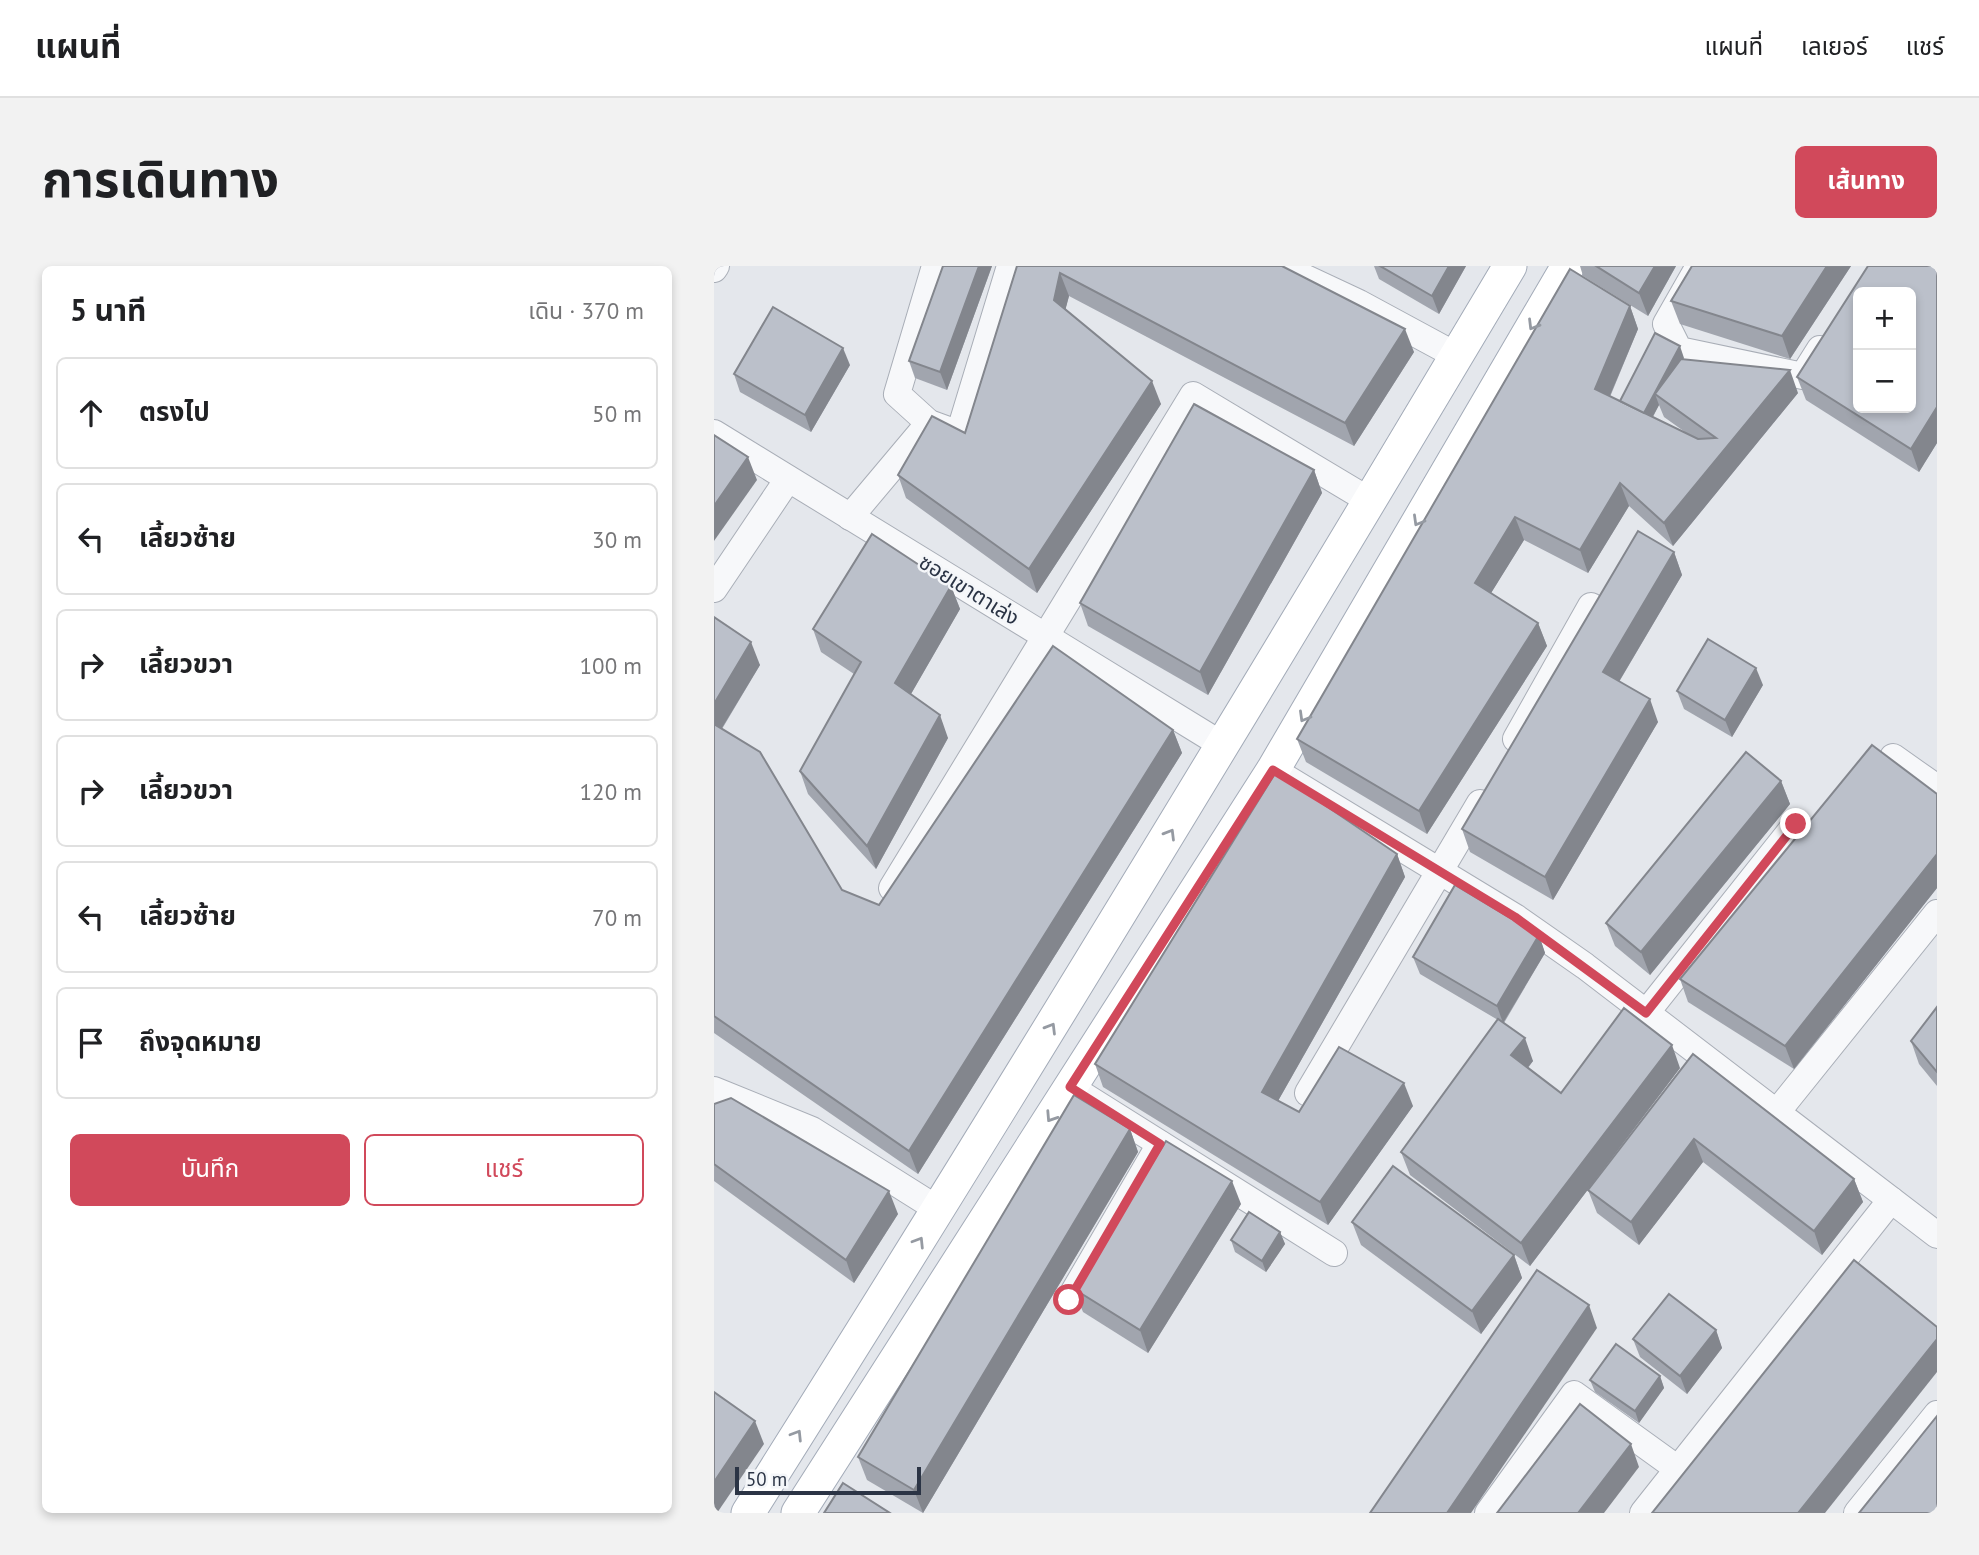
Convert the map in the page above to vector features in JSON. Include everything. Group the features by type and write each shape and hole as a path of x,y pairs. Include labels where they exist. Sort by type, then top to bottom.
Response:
{"main road":[{"path":"748,1513 939,1210 1224,746 1510,266"},
{"path":"797,1513 1273,770 1568,266"}],"street":[{"path":"935,266 897,394 929,423 959,434 1010,266"},
{"path":"1280,266 1359,303 1457,356"},
{"path":"1699,266 1667,324 1679,350 1803,376 1831,332"},
{"path":"882,905 1193,395 1370,501"},
{"path":"850,517 929,423"},
{"name":"ซอยเขาตาเล่ง","path":"714,433 1224,746"},
{"path":"714,589 788,479"},
{"path":"1308,1093 1441,872 1591,606"},
{"path":"1893,757 1937,788"},
{"path":"1273,770 1515,917 1646,1013 1937,1235"},
{"path":"1646,1013 1796,824"},
{"path":"1777,1112 1937,914"},
{"path":"1070,1087 1334,1253"},
{"path":"714,1090 812,1130 939,1210"},
{"path":"1069,1300 1160,1144"},
{"path":"1643,1513 1891,1200"},
{"path":"1488,1513 1573,1394 1678,1469"},
{"path":"1857,1513 1937,1414"}],"building":[{"path":"943,266 979,266 940,372 909,361"},
{"path":"1017,266 1282,266 1405,329 1345,423 1060,273 1054,300 1152,381 1029,569 898,475 932,416 965,433"},
{"path":"1380,266 1449,266 1432,296"},
{"path":"1596,266 1655,266 1639,293"},
{"path":"1692,266 1827,266 1782,336 1671,301"},
{"path":"1868,266 1937,266 1937,407 1911,449 1854,413 1916,413 1916,287 1855,287"},
{"path":"1570,269 1630,306 1595,389 1698,439 1716,438 1655,394 1681,359 1790,370 1664,523 1620,483 1580,550 1515,517 1475,583 1538,623 1419,811 1297,739"},
{"path":"1853,289 1853,350 1853,412 1797,377"},
{"path":"773,307 843,348 805,415 734,374"},
{"path":"1655,333 1680,346 1644,413 1620,401"},
{"path":"1194,404 1314,470 1200,672 1080,603"},
{"path":"714,435 748,457 714,506"},
{"path":"1638,531 1674,552 1603,672 1650,699 1545,877 1462,829"},
{"path":"872,534 951,586 895,683 940,715 867,846 800,771 861,662 813,629"},
{"path":"714,617 751,642 714,704"},
{"path":"1708,639 1756,668 1725,720 1677,691"},
{"path":"1053,646 1173,730 909,1151 714,1016 714,724 760,752 842,890 879,905"},
{"path":"1872,745 1937,794 1937,854 1785,1046 1680,979"},
{"path":"1746,752 1781,781 1641,952 1606,923"},
{"path":"1276,772 1397,854 1262,1092 1299,1112 1339,1047 1404,1083 1320,1202 1095,1064"},
{"path":"1455,885 1539,935 1497,1006 1413,957"},
{"path":"1937,1007 1937,1072 1911,1041"},
{"path":"1624,1008 1672,1045 1521,1243 1401,1152 1498,1019 1525,1038 1511,1055 1561,1093"},
{"path":"1693,1054 1854,1179 1814,1231 1694,1139 1631,1222 1588,1190"},
{"path":"1074,1095 1130,1129 914,1490 858,1457"},
{"path":"731,1098 889,1191 846,1260 714,1164 714,1104"},
{"path":"1166,1141 1232,1181 1140,1330 1074,1289"},
{"path":"1393,1166 1514,1255 1472,1311 1352,1222"},
{"path":"1249,1212 1280,1232 1262,1261 1231,1240"},
{"path":"1854,1260 1937,1327 1937,1339 1798,1513 1652,1513"},
{"path":"1537,1270 1589,1305 1447,1513 1370,1513"},
{"path":"1669,1294 1716,1330 1680,1376 1633,1339"},
{"path":"1616,1344 1660,1376 1635,1411 1590,1380"},
{"path":"714,1392 755,1421 714,1482"},
{"path":"1580,1404 1631,1444 1578,1513 1497,1513"},
{"path":"1937,1416 1937,1513 1859,1513"},
{"path":"843,1483 890,1513 824,1513"}],"route":[{"path":"1069,1300 1160,1144 1070,1087 1273,770 1515,917 1646,1013 1796,824"}]}
